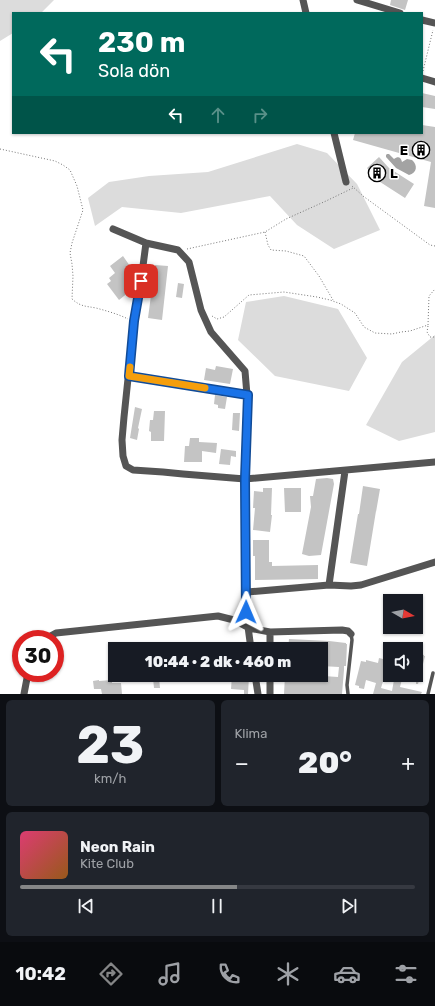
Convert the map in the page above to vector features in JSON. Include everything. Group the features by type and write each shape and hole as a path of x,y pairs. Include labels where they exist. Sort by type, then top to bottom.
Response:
{"street":[{"path":"303,0 306,12"},
{"path":"357,0 397,12"},
{"path":"423,20 435,23"},
{"path":"423,78 435,82"},
{"path":"334,134 346,182"},
{"path":"114,230 146,243 178,250 189,262 200,310 211,332 245,371 248,395 245,479 246,612 251,642"},
{"path":"146,243 134,321 122,440 123,456 126,466 133,470 245,479 435,462"},
{"path":"129,376 248,395"},
{"path":"329,585 345,470"},
{"path":"247,592 329,585 351,586 435,562"},
{"path":"64,631 218,616 234,620 249,628 270,632 342,630 348,631 351,634"},
{"path":"270,632 270,642"},
{"path":"24,694 26,682"},
{"path":"256,682 258,694"},
{"path":"270,682 270,694"}],"lane":[{"path":"348,694 347,685 352,640 351,634"},
{"path":"428,694 433,673"}],"path":[{"path":"423,70 435,23"},
{"path":"0,149 55,161 70,170 77,186 83,210 70,253 73,276 72,299 79,305 97,308 134,321"},
{"path":"346,182 430,245 435,246"},
{"path":"178,250 189,249 265,232 286,219 353,188"},
{"path":"265,232 268,246 271,250 286,251 304,256 319,276 333,300"},
{"path":"435,289 429,296 427,332 430,337 435,338"},
{"path":"212,316 217,319 224,317 249,295 284,292 333,300 355,313 364,327 375,333 392,334 410,331 428,325"}],"shaded area":[{"path":"0,0 54,0 42,12 12,12 12,34 0,41"},
{"path":"297,144 327,153 357,184 380,230 334,249 297,225 270,196 181,213 122,207 95,226 88,198 109,182 149,176 208,172"},
{"path":"387,154 394,159 401,159 402,162 407,159 412,160 416,166 414,173 409,175 396,168 386,157"},
{"path":"284,296 338,309 367,358 349,391 275,376 238,340 246,302"},
{"path":"435,335 435,432 399,441 366,425 402,362"}],"building":[{"path":"391,0 408,0 405,10 390,5"},
{"path":"423,93 435,96 435,109 423,107"},
{"path":"423,125 435,127 435,208 424,206 431,162 353,140 355,134 423,134"},
{"path":"379,157 389,168 414,184 405,198 377,180 367,168"},
{"path":"123,256 132,269 126,274 132,282 125,287 129,292 119,300 107,284 111,281 109,278 115,273 110,266"},
{"path":"155,265 168,266 162,320 148,318"},
{"path":"178,283 184,284 182,298 176,297"},
{"path":"216,366 233,369 230,384 204,380 206,368 215,370"},
{"path":"215,395 227,397 225,409 218,408 218,405 214,404"},
{"path":"135,407 142,409 137,440 130,438"},
{"path":"154,411 165,411 164,441 151,441 151,432 149,431 150,420 153,420"},
{"path":"233,413 240,413 239,431 232,430"},
{"path":"190,438 199,438 199,442 217,443 216,453 202,451 202,462 184,462 185,446 189,446"},
{"path":"221,449 236,451 236,457 231,456 230,465 219,464"},
{"path":"316,479 333,479 334,484 321,555 309,556 302,554 311,507 310,496 313,496"},
{"path":"363,486 380,489 367,566 350,563"},
{"path":"263,488 272,488 272,515 270,532 253,530 255,508 253,508 254,491 263,492"},
{"path":"284,488 301,488 301,512 285,512"},
{"path":"253,540 269,540 269,562 272,562 272,566 318,565 318,579 255,580"},
{"path":"289,639 346,643 346,666 344,666 342,694 284,694 285,682 328,682 328,676 338,677 339,667 328,666 328,642 289,642"},
{"path":"379,658 383,659 383,681 381,688 392,691 394,682 401,682 400,687 422,692 421,694 373,694 376,683 366,680 364,689 359,688 359,686 355,685 361,661 366,662 366,660 378,663"},
{"path":"108,680 108,682 112,683 121,683 122,694 102,694 101,689 94,689 93,681"},
{"path":"153,682 159,682 160,688 154,688"},
{"path":"232,682 249,682 248,694 244,694 244,690 231,689"}],"slow traffic":[{"path":"130,367 129,376 205,388"}],"place":[{"name":"E","path":"421,150"},
{"name":"L","path":"377,173"}],"route":[{"path":"141,281 134,321 129,376 248,395 245,479 246,612"}]}
